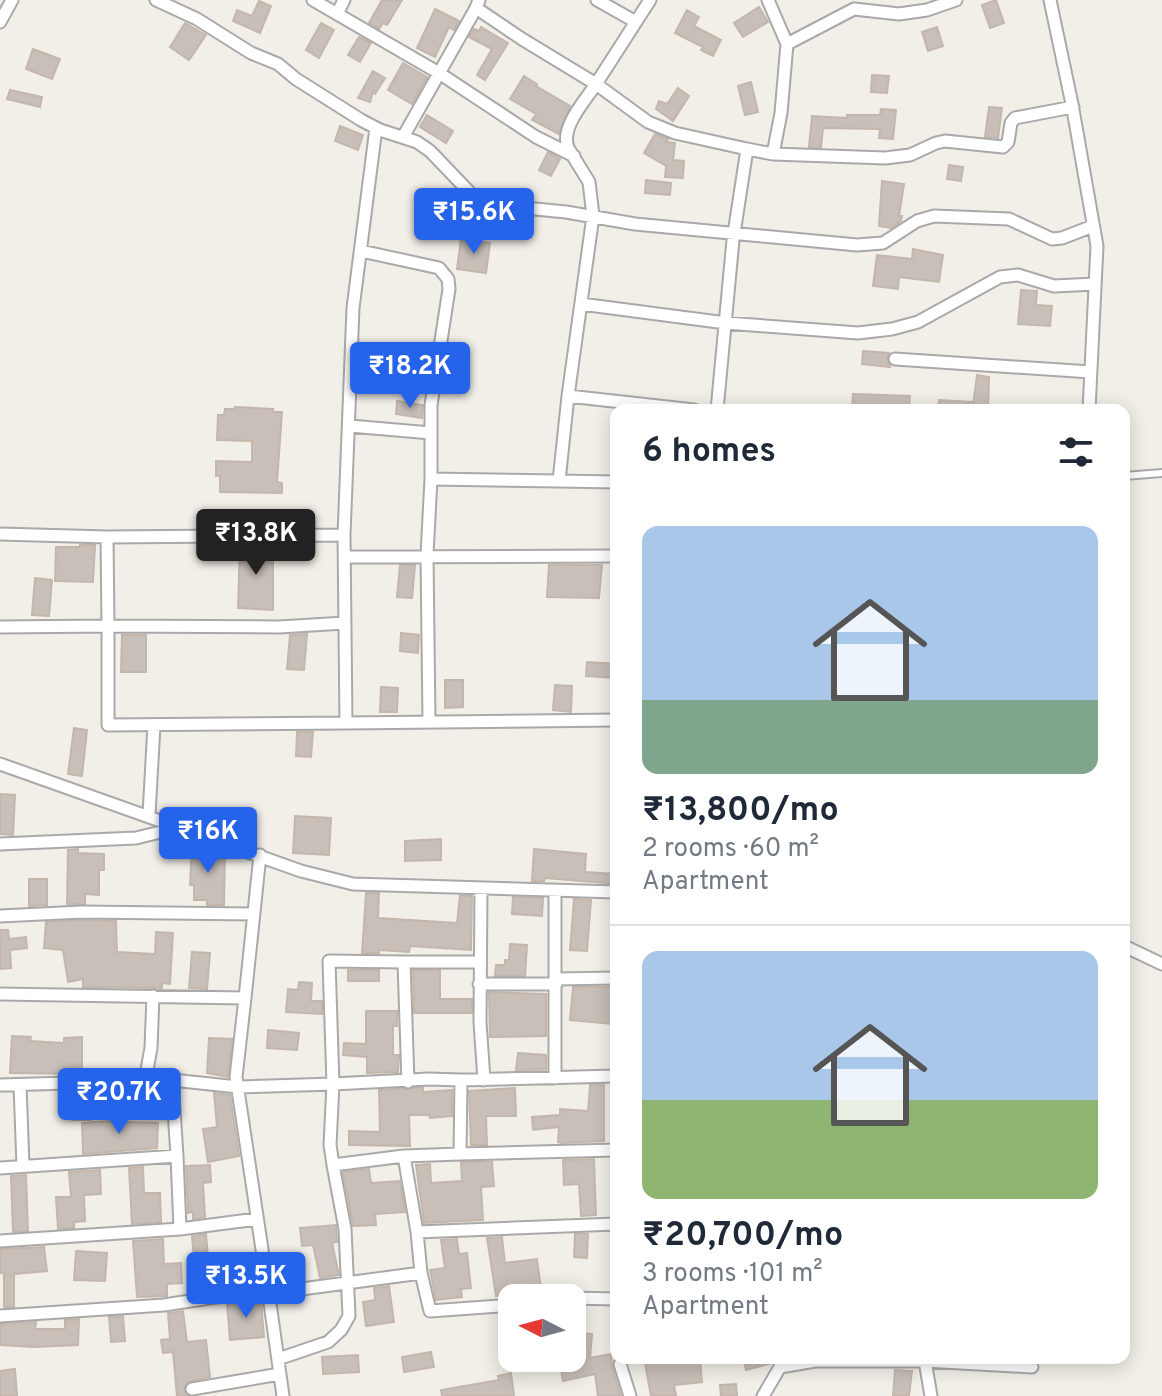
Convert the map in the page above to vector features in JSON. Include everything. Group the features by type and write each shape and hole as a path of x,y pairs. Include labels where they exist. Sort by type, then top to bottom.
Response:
{"street":[{"path":"0,22 12,0"},
{"path":"156,0 197,19 251,53 278,64 296,79 376,128 417,142 484,204 734,235 871,245 883,243 917,221 934,216 1009,219 1052,239 1093,226"},
{"path":"313,0 439,73 536,137 574,156"},
{"path":"337,14 344,0"},
{"path":"597,0 636,22"},
{"path":"559,481 593,216 589,182 566,142 567,129 650,0"},
{"path":"768,0 787,44 781,113 773,154"},
{"path":"787,44 862,5 899,14 927,10 956,0"},
{"path":"1050,0 1073,107 1097,246 1089,404"},
{"path":"403,137 478,4 522,39 596,84 648,122 675,133 773,154 899,157 945,141 1003,147 1008,142 1011,123 1015,118 1073,107"},
{"path":"346,723 344,535 353,308 376,128"},
{"path":"718,404 734,235 747,149"},
{"path":"361,251 439,268 448,279 431,405 427,555 429,722"},
{"path":"581,304 726,323 869,332 918,322 984,284 1009,275 1054,286 1095,284"},
{"path":"895,359 1091,372"},
{"path":"568,396 640,404"},
{"path":"350,426 431,433"},
{"path":"431,479 610,482"},
{"path":"0,534 107,537 344,535"},
{"path":"107,537 108,725 610,720"},
{"path":"345,557 610,556"},
{"path":"0,627 279,627 345,623"},
{"path":"149,815 154,725"},
{"path":"0,764 301,871 353,884 610,892"},
{"path":"0,844 136,838 181,827"},
{"path":"260,855 236,1077 283,1396"},
{"path":"481,889 479,984 484,1080"},
{"path":"555,890 555,1078"},
{"path":"0,916 82,912 254,914"},
{"path":"1130,949 1162,964"},
{"path":"278,1359 328,1342 341,1330 349,1316 345,1229 330,1145 333,1084 329,961 480,962"},
{"path":"404,962 408,1082"},
{"path":"479,984 610,978"},
{"path":"0,994 245,998"},
{"path":"145,1081 151,1048 153,996"},
{"path":"0,1085 172,1080 238,1087 610,1076"},
{"path":"172,1080 180,1229"},
{"path":"460,1154 461,1080"},
{"path":"20,1085 23,1166"},
{"path":"333,1165 404,1156 610,1150"},
{"path":"0,1168 177,1156"},
{"path":"404,1156 421,1273 430,1311 498,1306"},
{"path":"0,1241 180,1229 257,1219"},
{"path":"417,1232 610,1224"},
{"path":"0,1316 164,1305 268,1289 279,1292 421,1273"},
{"path":"586,1298 610,1299"},
{"path":"620,1364 630,1396"},
{"path":"763,1396 779,1364"},
{"path":"926,1364 931,1396"},
{"path":"978,1364 1032,1367"},
{"path":"192,1389 280,1374"}],"lane":[{"path":"1130,476 1162,473"}],"building":[{"path":"382,0 402,0 387,25 383,23 379,29 369,23"},
{"path":"996,0 1004,23 990,28 982,5"},
{"path":"259,1 271,6 260,33 233,21 237,10 252,16"},
{"path":"759,7 768,22 743,37 734,23"},
{"path":"435,9 459,21 454,30 449,27 435,57 417,48"},
{"path":"687,10 699,17 694,26 721,40 713,56 701,50 703,47 675,33"},
{"path":"185,23 206,35 189,60 170,47"},
{"path":"321,23 334,30 319,58 306,50"},
{"path":"481,27 508,43 485,80 477,75 492,49 469,37 474,29 479,31"},
{"path":"937,27 943,46 928,51 922,32"},
{"path":"359,37 371,43 360,62 348,55"},
{"path":"33,49 60,59 52,79 26,69"},
{"path":"403,63 427,77 412,104 388,90"},
{"path":"373,71 385,78 375,94 373,92 370,102 358,98"},
{"path":"872,75 889,76 887,93 871,92"},
{"path":"524,76 570,106 559,134 532,120 536,114 510,99"},
{"path":"751,82 758,112 745,115 738,86"},
{"path":"678,88 689,96 673,121 656,109 659,101 667,104"},
{"path":"10,90 42,97 40,107 7,99"},
{"path":"989,107 1002,108 998,138 985,137"},
{"path":"881,109 896,110 893,139 879,138 880,129 823,128 821,147 809,147 812,116 847,118 847,115 880,115"},
{"path":"427,115 453,131 446,143 420,127"},
{"path":"340,126 363,135 358,150 335,141"},
{"path":"655,134 668,139 666,142 675,143 673,160 684,161 683,178 665,177 666,166 644,153"},
{"path":"548,152 560,159 551,176 539,170"},
{"path":"949,165 963,167 961,181 947,179"},
{"path":"646,180 671,183 670,195 645,193"},
{"path":"882,181 904,184 901,221 891,228 879,226"},
{"path":"447,208 460,210 456,238 443,236"},
{"path":"461,239 490,243 486,273 457,269"},
{"path":"913,249 943,255 939,282 899,277 898,289 873,286 877,255 912,259"},
{"path":"1021,290 1037,291 1036,305 1052,306 1050,326 1018,324"},
{"path":"863,351 889,353 887,359 890,367 862,364"},
{"path":"977,375 989,377 988,404 973,404"},
{"path":"853,394 910,396 909,404 852,404"},
{"path":"939,400 973,404 939,404"},
{"path":"397,401 423,405 422,418 396,414"},
{"path":"235,407 282,412 277,482 282,483 282,493 220,492 216,461 252,462 252,441 217,440 218,415 224,415 225,409"},
{"path":"240,544 273,544 273,610 238,608"},
{"path":"95,545 93,582 55,581 56,547"},
{"path":"400,565 415,565 412,598 397,597"},
{"path":"549,565 602,565 599,598 547,597"},
{"path":"35,578 52,580 49,616 32,615"},
{"path":"401,633 419,635 418,653 400,651"},
{"path":"307,634 304,670 287,669 290,635"},
{"path":"122,635 146,635 146,672 121,672"},
{"path":"587,662 610,664 610,678 586,676"},
{"path":"445,680 463,680 463,707 445,708"},
{"path":"555,685 572,686 571,712 553,710"},
{"path":"381,687 398,688 397,712 380,712"},
{"path":"74,728 87,730 82,776 68,774"},
{"path":"297,732 313,732 311,757 296,756"},
{"path":"0,794 15,795 13,835 0,834"},
{"path":"295,816 331,818 329,855 293,853"},
{"path":"441,839 441,860 405,861 405,841"},
{"path":"192,841 214,849 214,853 225,853 224,905 207,905 207,900 194,900 194,885 190,885"},
{"path":"78,849 78,853 104,854 104,870 99,870 99,895 85,894 85,904 67,904 68,850"},
{"path":"534,849 586,854 585,872 610,874 610,883 545,878 544,881 532,881"},
{"path":"29,879 47,879 47,905 29,906"},
{"path":"366,893 379,893 378,918 457,923 460,896 472,896 471,950 410,946 409,952 379,950 379,953 362,953"},
{"path":"513,897 543,898 542,916 512,914"},
{"path":"574,899 591,900 587,951 570,950"},
{"path":"116,921 117,952 155,954 156,932 173,933 170,984 162,983 162,988 83,987 83,979 68,982 63,950 44,948 46,922"},
{"path":"0,930 8,930 9,939 26,937 27,948 10,950 11,968 0,969"},
{"path":"510,944 527,945 525,976 495,976 496,965 505,965 505,960 509,960"},
{"path":"192,952 210,953 207,989 189,988"},
{"path":"348,970 379,970 379,981 348,981"},
{"path":"413,970 440,970 440,999 472,999 472,1013 414,1013"},
{"path":"299,982 312,983 311,1001 322,1001 322,1014 286,1012 288,989 298,990"},
{"path":"573,987 610,987 610,1024 570,1020"},
{"path":"489,992 546,994 546,1036 490,1037"},
{"path":"366,1011 397,1011 397,1026 393,1026 393,1055 399,1055 398,1072 367,1073 367,1057 343,1055 344,1043 366,1044"},
{"path":"268,1030 299,1033 297,1050 267,1048"},
{"path":"12,1036 31,1037 30,1041 64,1043 64,1038 82,1037 82,1074 10,1073"},
{"path":"209,1038 232,1039 228,1077 207,1073"},
{"path":"518,1053 546,1055 546,1069 516,1070"},
{"path":"590,1085 604,1085 604,1141 562,1143 558,1142 559,1127 533,1130 532,1117 560,1115 560,1109 588,1111"},
{"path":"423,1088 423,1092 452,1090 452,1116 430,1118 429,1115 409,1115 410,1146 349,1145 349,1131 380,1132 379,1090"},
{"path":"515,1088 516,1116 486,1116 487,1145 471,1145 469,1091"},
{"path":"214,1093 230,1095 239,1156 208,1162 203,1129 217,1127"},
{"path":"71,1094 90,1094 91,1120 72,1120"},
{"path":"125,1120 158,1123 157,1148 83,1154 82,1123"},
{"path":"594,1159 596,1215 581,1216 579,1184 564,1185 563,1160"},
{"path":"461,1162 492,1162 494,1186 481,1187 483,1220 424,1223 416,1165 430,1164 431,1183 462,1181"},
{"path":"210,1165 211,1182 203,1183 205,1217 193,1219 193,1212 188,1213 186,1166"},
{"path":"143,1167 144,1193 160,1193 161,1222 132,1224 129,1168"},
{"path":"369,1169 371,1183 400,1181 405,1212 375,1214 376,1225 353,1226 343,1172"},
{"path":"100,1170 101,1194 84,1195 85,1221 74,1222 74,1228 58,1229 56,1197 71,1197 69,1172"},
{"path":"26,1175 28,1231 13,1232 11,1176"},
{"path":"336,1225 337,1242 332,1243 339,1275 320,1278 313,1245 302,1246 300,1228"},
{"path":"206,1234 208,1258 194,1259 192,1236"},
{"path":"575,1234 588,1234 587,1258 574,1257"},
{"path":"502,1237 505,1263 537,1259 540,1284 498,1284 496,1296 487,1238"},
{"path":"163,1239 164,1264 181,1263 182,1283 167,1284 167,1296 137,1297 133,1241"},
{"path":"457,1239 459,1254 467,1253 471,1288 461,1289 462,1297 436,1300 430,1270 445,1268 441,1240"},
{"path":"44,1247 47,1271 14,1274 14,1307 4,1307 0,1249"},
{"path":"76,1251 107,1253 105,1281 74,1280"},
{"path":"389,1286 394,1322 366,1326 363,1302 375,1300 374,1288"},
{"path":"261,1301 264,1337 230,1340 227,1304"},
{"path":"183,1311 187,1342 206,1340 210,1377 187,1382 184,1390 188,1396 177,1396 173,1352 163,1353 161,1340 170,1339 168,1313"},
{"path":"123,1316 125,1341 111,1342 109,1317"},
{"path":"79,1319 78,1345 0,1345 0,1324 36,1322 35,1329 65,1329 65,1320"},
{"path":"586,1334 592,1334 590,1358 610,1354 610,1364 621,1396 598,1396 595,1374 563,1381 561,1372 586,1372"},
{"path":"431,1352 434,1367 404,1372 402,1357"},
{"path":"358,1355 359,1372 323,1374 322,1357"},
{"path":"645,1364 700,1364 702,1382 674,1385 676,1396 651,1396"},
{"path":"744,1364 768,1364 746,1370"},
{"path":"15,1369 17,1396 0,1396 0,1371"},
{"path":"895,1370 912,1371 909,1396 893,1396"},
{"path":"511,1373 514,1396 442,1396 441,1390 499,1380 498,1376"},
{"path":"736,1384 737,1396 721,1396 720,1385"}]}
